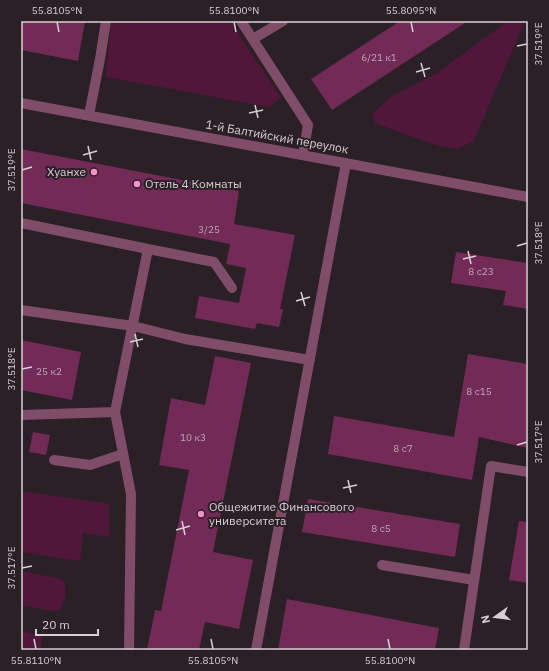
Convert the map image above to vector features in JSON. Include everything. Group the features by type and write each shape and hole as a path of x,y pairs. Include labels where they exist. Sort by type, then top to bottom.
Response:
{"street":[{"path":"89,115 106,21"},
{"path":"241,21 308,126 303,155"},
{"path":"253,39 282,21"},
{"name":"1-й Балтийский переулок","path":"21,103 528,197"},
{"path":"256,650 346,163"},
{"path":"21,223 214,262 232,288"},
{"path":"129,650 131,494 115,412 148,249"},
{"path":"21,310 133,326 184,339 310,360"},
{"path":"21,415 115,412"},
{"path":"54,460 90,465 123,454"},
{"path":"464,650 491,466 528,472"},
{"path":"382,564 474,580"}],"shaded area":[{"path":"111,21 230,21 281,98 269,107 106,77"},
{"path":"508,21 524,21 474,141 456,149 435,145 375,123 373,113 389,98 437,73"},
{"path":"21,491 109,504 109,537 83,533 80,561 21,552"},
{"path":"21,571 57,578 64,581 65,596 60,610 52,611 21,605"},
{"path":"21,631 43,636 40,650 21,650"}],"building":[{"path":"21,21 85,21 78,61 21,50"},
{"path":"400,21 468,21 332,110 311,79"},
{"path":"21,149 239,191 234,224 295,235 280,309 283,310 279,327 257,323 255,329 195,318 199,296 239,303 246,268 226,264 230,244 21,203"},
{"path":"456,252 528,263 528,309 503,305 506,291 451,283"},
{"path":"21,340 81,352 72,400 21,390"},
{"path":"468,354 528,364 528,448 479,437 472,480 328,454 334,416 454,437"},
{"name":"Общежитие Финансового университета","path":"215,356 251,363 213,552 253,560 239,629 205,622 199,650 147,650 155,610 161,611 189,470 159,465 171,398 205,405"},
{"path":"33,432 50,435 46,455 29,452"},
{"path":"308,499 460,524 455,557 302,532"},
{"path":"519,521 528,522 528,583 509,580"},
{"path":"287,599 439,628 435,650 278,650"}],"place":[{"name":"Хуанхе","path":"94,172"},
{"name":"Отель 4 Комнаты","path":"137,184"},
{"name":"Общежитие Финансового университета","path":"201,514"}]}
